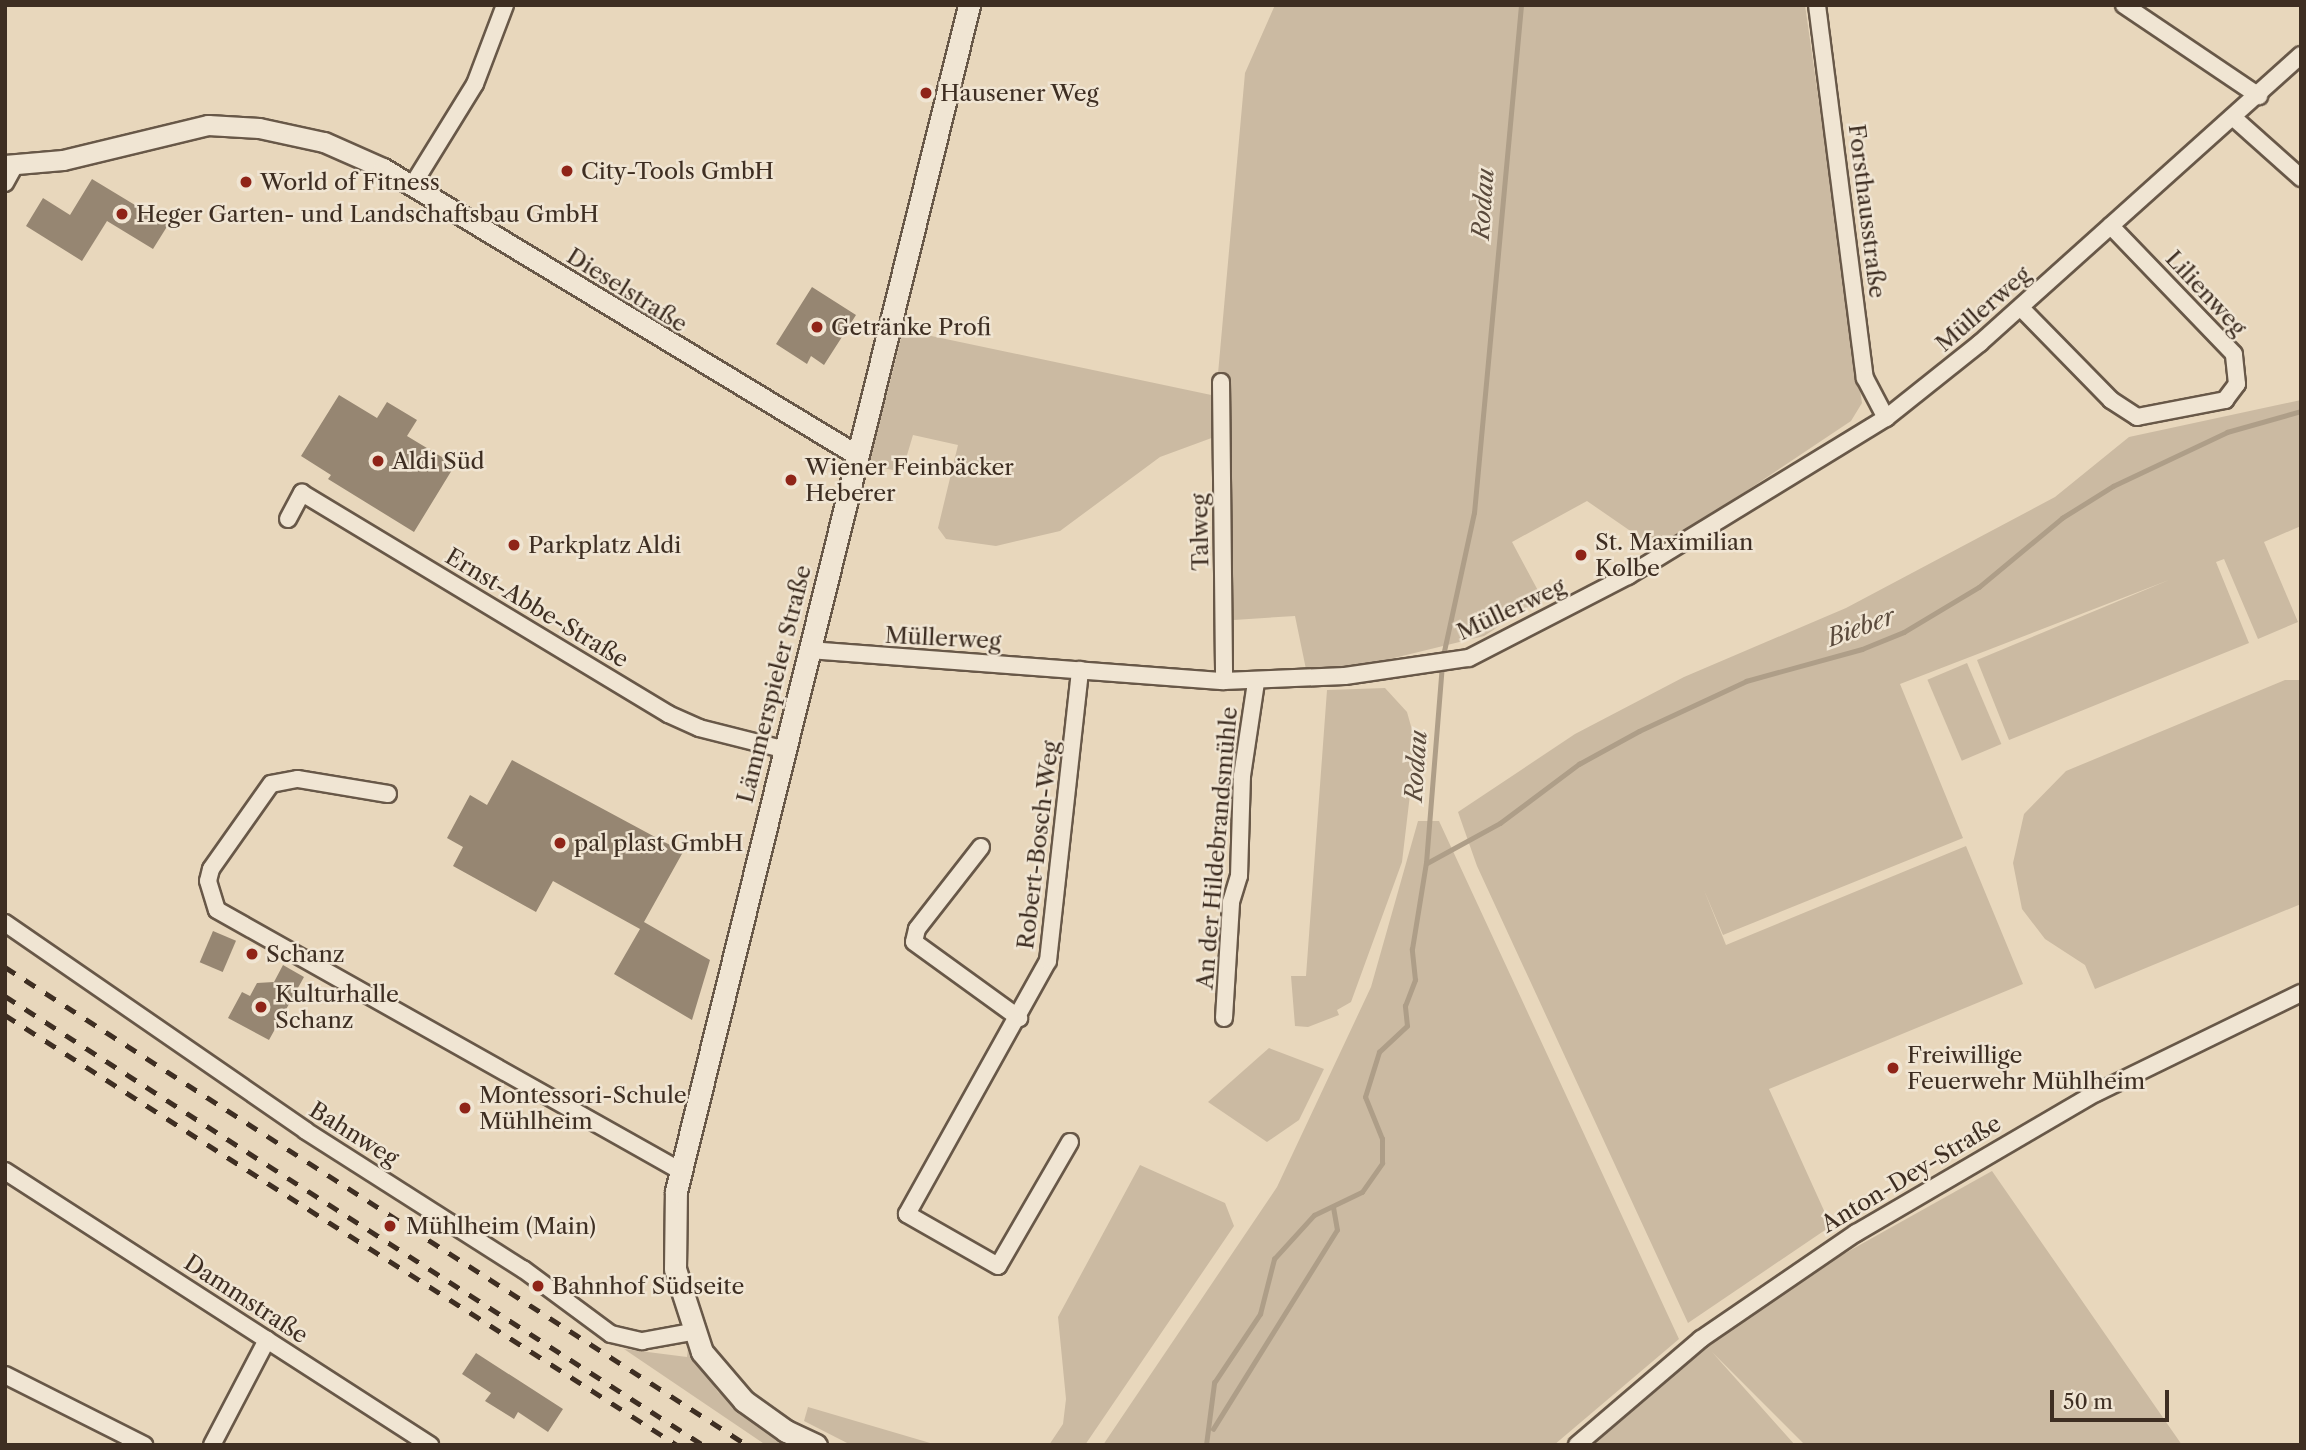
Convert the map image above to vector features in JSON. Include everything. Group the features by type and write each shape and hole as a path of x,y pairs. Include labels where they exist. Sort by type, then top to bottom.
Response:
{"main road":[{"name":"Lämmerspieler Straße","path":"817,1445 786,1432 744,1402 716,1372 692,1332 673,1245 679,1170 786,750 969,5"}],"street":[{"path":"412,186 479,77 505,5"},
{"name":"Forsthausstraße","path":"1817,5 1865,378 1886,418"},
{"path":"2124,5 2259,96"},
{"name":"Müllerweg","path":"809,650 1256,682 1469,658 1628,576 1886,418 2021,308 2259,96 2301,55"},
{"path":"2234,118 2301,178"},
{"name":"Dieselstraße","path":"10,165 63,160 161,132 231,125 324,142 412,186 857,455"},
{"path":"5,183 10,165"},
{"name":"Lilienweg","path":"2021,308 2111,400 2137,417 2225,400 2237,384 2234,354 2112,226"},
{"name":"Talweg","path":"1222,383 1224,681"},
{"name":"Ernst-Abbe-Straße","path":"288,519 302,493 676,718 786,750"},
{"name":"Robert-Bosch-Weg","path":"1070,1142 998,1266 906,1214 1044,975 1054,931 1080,670"},
{"name":"An der Hildebrandsmühle","path":"1224,1018 1231,902 1239,876 1242,776 1256,682"},
{"path":"387,794 297,779 271,784 211,869 208,881 217,910 679,1170"},
{"path":"981,847 917,929 914,942 1020,1018"},
{"name":"Bahnweg","path":"5,923 306,1131 515,1263 611,1334 642,1341 692,1332"},
{"name":"Anton-Dey-Straße","path":"1577,1445 1701,1339 1856,1233 2096,1093 2301,993"},
{"path":"5,1171 37,1191"},
{"path":"5,1181 37,1191"},
{"name":"Dammstraße","path":"37,1191 430,1445"},
{"path":"212,1445 267,1340"},
{"path":"5,1376 144,1445"}],"shaded area":[{"path":"1275,5 1805,5 1862,403 1851,421 1658,550 1587,501 1512,542 1542,598 1484,636 1308,679 1295,616 1218,621 1217,436 1160,457 1060,531 996,546 946,539 938,528 958,445 913,435 902,472 869,465 903,330 1216,396 1245,73"},
{"path":"2301,400 2301,526 2264,542 2298,622 2258,639 2224,559 2216,562 2249,643 2009,740 1977,660 2169,580 1900,684 1963,838 1723,935 1704,890 1726,945 1966,846 2023,984 1769,1089 1831,1226 1688,1323 1477,866 1458,812 1575,734 1684,677 1846,608 2055,497 2129,437"},
{"path":"1967,663 2001,744 1962,761 1927,680"},
{"path":"2285,680 2301,680 2301,904 2095,989 2085,965 2045,939 2022,909 2013,863 2024,814 2066,771"},
{"path":"1385,688 1407,712 1416,744 1402,862 1351,1002 1337,1010 1339,1015 1308,1027 1295,1026 1291,976 1306,976 1327,690"},
{"path":"1418,821 1439,821 1679,1339 1554,1445 1103,1445 1277,1187 1371,987"},
{"path":"1269,1048 1324,1069 1299,1120 1267,1142 1208,1102"},
{"path":"1140,1165 1225,1203 1234,1226 1085,1445 1049,1445 1063,1424 1066,1399 1058,1317"},
{"path":"1992,1171 2182,1445 1805,1445 1712,1352 1795,1445 1565,1445 1697,1336"},
{"path":"688,1348 718,1392 792,1445 766,1445 624,1349 687,1357"},
{"path":"808,1407 937,1445 851,1445 804,1421"}],"building":[{"path":"92,179 168,225 153,249 107,221 82,261 26,226 43,198 70,215"},
{"name":"Getränke Profi","path":"812,287 856,315 824,365 811,356 807,364 776,344"},
{"name":"Aldi Süd","path":"339,395 377,418 387,402 417,420 407,436 455,465 414,532 328,479 331,475 301,456"},
{"name":"pal plast GmbH","path":"512,760 683,852 644,922 710,960 692,1020 614,974 640,929 553,881 536,912 453,866 463,847 447,838 470,795 487,805"},
{"name":"Kulturhalle Schanz","path":"213,931 236,941 223,972 200,962"},
{"name":"Kulturhalle Schanz","path":"283,965 304,977 269,1040 228,1018 242,992 250,996 257,983 274,982"},
{"path":"476,1353 563,1409 548,1432 518,1412 514,1419 485,1401 491,1393 462,1374"}],"waterway":[{"name":"Rodau","path":"1443,656 1474,513 1521,5"},
{"name":"Bieber","path":"1427,863 1500,823 1579,764 1639,731 1746,681 1862,649 1904,632 1979,587 2062,518 2113,486 2227,432 2301,411"},
{"name":"Rodau","path":"1206,1445 1214,1383 1260,1314 1274,1259 1314,1215 1362,1192 1382,1163 1382,1139 1365,1097 1379,1052 1407,1026 1405,1006 1415,980 1412,949 1426,863 1442,665"},
{"path":"1213,1429 1337,1230 1333,1208"}],"railway":[{"path":"5,967 747,1445"},
{"path":"5,996 703,1445"},
{"path":"5,1015 677,1445"}],"place":[{"name":"Hausener Weg","path":"926,93"},
{"name":"City-Tools GmbH","path":"567,171"},
{"name":"World of Fitness","path":"246,182"},
{"name":"Heger Garten- und Landschaftsbau GmbH","path":"122,214"},
{"name":"Getränke Profi","path":"817,327"},
{"name":"Aldi Süd","path":"378,461"},
{"name":"Wiener Feinbäcker Heberer","path":"791,480"},
{"name":"Parkplatz Aldi","path":"514,545"},
{"name":"St. Maximilian Kolbe","path":"1581,555"},
{"name":"pal plast GmbH","path":"560,843"},
{"name":"Schanz","path":"252,954"},
{"name":"Kulturhalle Schanz","path":"261,1007"},
{"name":"Freiwillige Feuerwehr Mühlheim","path":"1893,1068"},
{"name":"Montessori-Schule Mühlheim","path":"465,1108"},
{"name":"Mühlheim (Main)","path":"390,1226"},
{"name":"Bahnhof Südseite","path":"538,1286"}]}
